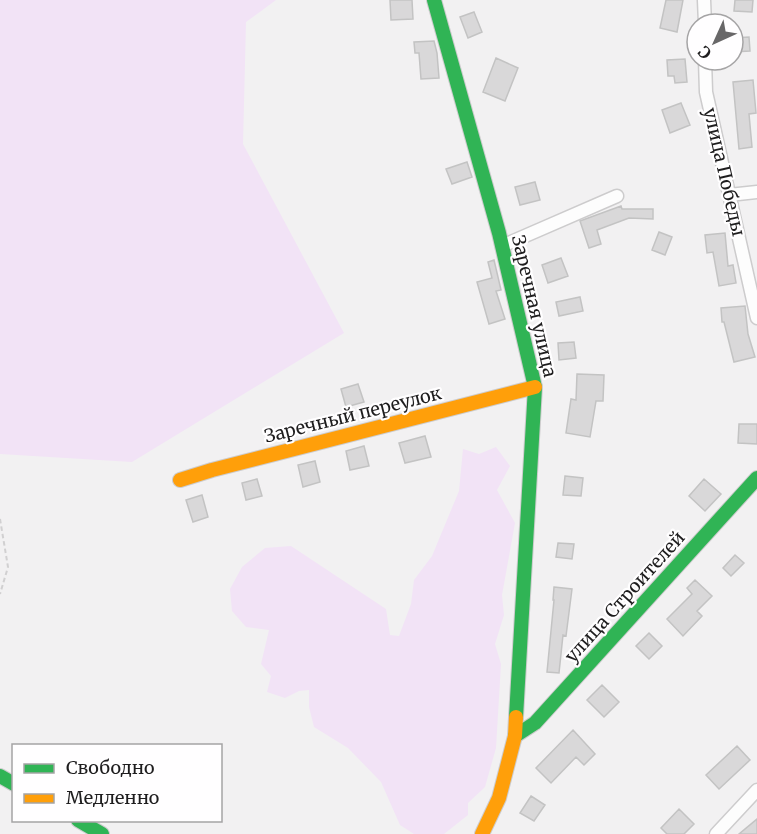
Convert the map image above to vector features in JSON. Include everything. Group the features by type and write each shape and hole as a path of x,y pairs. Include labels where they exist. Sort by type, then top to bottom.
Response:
{"street":[{"name":"Заречная улица","path":"434,0 502,246 535,387 515,736 499,798 482,834"},
{"name":"улица Победы","path":"705,72 706,92 757,318"},
{"path":"729,195 757,192"},
{"path":"502,246 618,196"},
{"name":"Заречный переулок","path":"180,480 535,387"},
{"name":"улица Строителей","path":"515,736 536,723 757,478"},
{"path":"716,834 757,790"},
{"path":"81,822 102,834"}],"path":[{"path":"0,519 8,567 0,594"}],"shaded area":[{"path":"0,0 276,0 246,22 243,144 344,333 132,462 0,454"},
{"path":"496,447 510,466 497,490 515,523 502,595 504,615 495,644 501,664 496,748 485,787 468,803 468,815 444,834 414,834 400,825 381,782 348,748 314,727 309,707 309,690 299,691 285,698 267,692 271,676 261,664 269,630 246,627 232,611 230,589 242,567 265,548 291,546 386,609 390,635 399,636 411,604 414,580 432,556 459,491 463,449 479,454"}],"building":[{"path":"390,0 412,0 413,19 391,20"},
{"path":"666,0 683,0 677,32 660,28"},
{"path":"735,0 753,0 752,12 734,11"},
{"path":"474,12 482,32 468,38 460,17"},
{"path":"745,37 749,37 750,51 745,51"},
{"path":"434,41 439,78 421,79 419,53 415,53 414,42"},
{"path":"496,58 518,68 505,101 483,92"},
{"path":"685,59 687,82 675,83 674,76 668,76 667,60"},
{"path":"753,80 756,113 749,114 752,147 739,149 733,82"},
{"path":"681,103 690,125 670,133 662,110"},
{"path":"467,162 472,177 452,184 446,169"},
{"path":"535,182 540,200 520,205 515,187"},
{"path":"621,206 622,209 653,209 653,219 629,218 597,230 601,244 589,248 580,221"},
{"path":"659,232 672,237 665,255 652,250"},
{"path":"725,233 728,266 733,265 736,283 719,286 713,252 707,253 705,235"},
{"path":"561,258 568,276 548,283 542,265"},
{"path":"494,260 501,290 496,291 505,319 489,324 477,282 492,278 488,262"},
{"path":"580,297 583,311 559,316 556,302"},
{"path":"745,306 748,334 755,357 734,362 724,322 722,322 721,308"},
{"path":"574,342 576,358 559,360 558,343"},
{"path":"577,374 604,375 603,401 596,401 590,437 566,433 571,399 576,400"},
{"path":"358,384 364,402 346,407 341,389"},
{"path":"739,424 757,424 757,444 738,443"},
{"path":"425,436 431,457 405,463 399,443"},
{"path":"364,446 369,466 350,470 346,451"},
{"path":"315,461 320,482 303,487 298,465"},
{"path":"565,476 583,478 581,496 563,495"},
{"path":"257,479 262,496 246,500 242,483"},
{"path":"704,479 721,494 705,511 689,496"},
{"path":"202,495 208,517 193,522 186,500"},
{"path":"558,543 574,544 572,559 556,557"},
{"path":"735,555 744,563 731,576 723,568"},
{"path":"695,580 712,596 697,611 702,616 683,636 667,619 692,594 687,588"},
{"path":"554,587 572,589 566,636 563,635 559,673 547,672"},
{"path":"649,633 662,646 649,659 636,646"},
{"path":"602,685 619,702 604,717 587,700"},
{"path":"573,730 595,754 584,765 576,757 551,783 536,768"},
{"path":"737,746 750,760 719,789 706,775"},
{"path":"531,796 545,805 534,821 520,813"},
{"path":"679,809 694,824 684,834 667,834 661,828"},
{"path":"757,819 757,834 739,834"}],"traffic: fast":[{"path":"434,0 499,233 535,387 516,717"},
{"path":"515,736 535,723 757,478"},
{"path":"0,776 12,783"},
{"path":"81,822 102,834"}],"traffic: slow":[{"path":"180,480 535,387"},
{"path":"482,834 499,798 515,736 516,717"}]}
